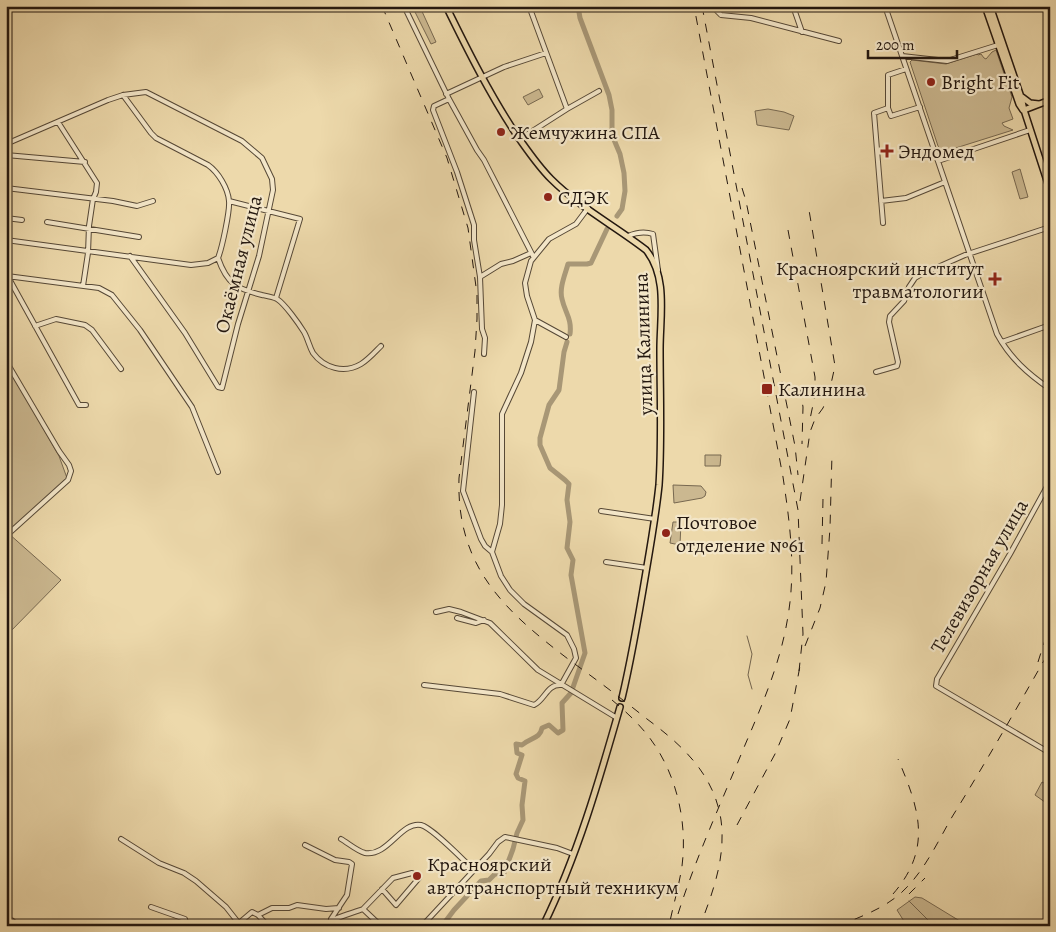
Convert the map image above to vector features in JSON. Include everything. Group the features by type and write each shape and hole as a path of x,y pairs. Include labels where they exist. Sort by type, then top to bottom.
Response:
{"main road":[{"name":"улица Калинина","path":"446,6 482,78 535,161 550,179 646,250 658,270 660,296 659,483 655,519 635,637 621,703 573,854 543,926"},
{"path":"985,6 1021,97 1050,190"},
{"path":"990,6 1019,105 1024,110"},
{"path":"1021,97 1030,103 1039,104"},
{"path":"1024,110 1050,100"}],"street":[{"path":"404,6 449,100 484,160 532,254 525,280 526,296 535,320 522,372 502,414 502,505 500,524 492,552"},
{"path":"529,6 567,109"},
{"path":"793,6 802,32"},
{"path":"885,6 997,334 1013,358 1028,374 1050,389"},
{"path":"712,7 721,15 751,18 839,41"},
{"path":"902,56 947,61 1000,44"},
{"path":"446,94 504,68 546,53"},
{"path":"906,69 888,76 888,108 891,116 920,107"},
{"path":"520,139 599,91"},
{"name":"Окаёмная улица","path":"6,144 123,95 146,92 242,141 262,158 272,179 273,190 259,256 238,324 224,386 218,387 185,333 130,256"},
{"path":"123,95 156,138 213,168 222,182 229,201 224,240 218,258 222,270 233,284 248,292 276,298 304,333 314,354 330,367 341,369 361,364 381,346"},
{"path":"449,100 434,106 433,110 457,172 474,224 474,240 480,277 482,329 485,338 484,354"},
{"path":"883,223 874,113 888,108"},
{"path":"58,122 97,183 93,199 83,286"},
{"path":"938,161 1030,130"},
{"path":"6,155 85,162"},
{"path":"881,201 906,198 945,182"},
{"path":"6,188 112,201 137,206 153,201"},
{"path":"229,201 300,219 276,298"},
{"path":"480,277 501,264 532,254 550,239 576,224 588,208"},
{"path":"6,218 22,220"},
{"path":"47,222 139,237"},
{"path":"876,372 897,366 898,362 889,322 890,316 904,301 909,287 915,278 942,264 1050,227"},
{"path":"628,236 647,232 653,234 658,270"},
{"path":"6,240 191,265 208,263 218,258"},
{"path":"7,275 99,288 108,291 140,330 192,407 218,472"},
{"path":"7,275 79,405 86,405"},
{"path":"35,326 56,319 85,325 92,330 121,370"},
{"path":"535,320 566,337"},
{"path":"1002,342 1050,325"},
{"path":"6,361 69,465 70,471 68,480 6,536"},
{"path":"474,392 463,491 481,539 492,552 501,576 510,590 524,604 567,634 576,658 561,685"},
{"name":"Телевизорная улица","path":"1050,481 1010,554 937,678 936,686 1050,753"},
{"path":"601,511 655,519"},
{"path":"606,562 646,568"},
{"path":"436,612 449,609 484,620 512,643 538,670 616,718"},
{"path":"457,618 476,623 484,620"},
{"path":"424,686 500,694 534,705 538,703 547,691 556,685 561,685"},
{"path":"341,839 364,853 377,851 404,830 414,826 422,826 431,831 474,870"},
{"path":"422,926 498,842 505,837 557,848 573,854"},
{"path":"122,839 159,863 184,873 196,881 226,907 240,925 248,913 252,912 258,915 268,926"},
{"path":"305,845 335,860 352,864 347,895 331,920 324,926"},
{"path":"331,920 363,909 392,878 412,873 419,878 396,905 382,890"},
{"path":"258,915 272,908 290,908 297,905 326,909 339,908"},
{"path":"151,907 185,919 187,926"},
{"path":"363,909 381,926"},
{"path":"6,916 20,926"},
{"path":"209,926 218,926"}],"shaded area":[{"path":"420,7 436,42 431,44 414,10"},
{"path":"996,50 1012,97 1009,108 1013,119 1002,123 1013,130 943,152 938,146 910,62 912,60 946,64 977,54 981,54 986,59"},
{"path":"539,89 543,97 528,105 523,97"},
{"path":"768,109 794,116 789,130 757,125 755,111"},
{"path":"1020,169 1028,197 1020,199 1012,172"},
{"path":"6,363 59,456 67,478 8,533 61,580 6,636"},
{"path":"705,455 721,455 720,466 705,466"},
{"path":"673,485 701,486 706,492 705,496 674,503"},
{"path":"673,522 681,522 680,545 670,543"},
{"path":"1042,782 1050,786 1049,805 1035,795"},
{"path":"915,897 922,898 968,926 907,926 897,910"}],"waterway":[{"path":"578,6 580,18 609,95 612,110 612,135 620,154 624,173 625,191 622,209 617,216"},
{"path":"570,334 569,320 561,295 568,264 591,263 607,229"},
{"path":"442,926 481,881 489,880 495,874 504,873 523,820 522,805 525,781 518,778 516,774 522,755 517,753 516,744 522,745 537,736 542,728 549,725 558,733 563,730 562,703 571,693 585,653 571,575 573,560 567,548 570,522 567,500 569,484 550,468 540,445 540,438 549,405 559,390 567,342"},
{"path":"747,636 752,654 748,675 752,689"},
{"path":"909,901 934,926"}],"railway":[{"path":"382,6 447,158 468,228 477,294 477,319 475,351 459,478 460,510 466,538 476,563 506,606 548,643 672,739 684,750 704,775 717,804 721,820 722,847 717,874 700,926"},
{"path":"678,914 701,850 771,682 785,633 792,581 790,529 783,477 694,6"},
{"path":"702,6 798,510 803,634 799,671"},
{"path":"742,188 795,446 798,475"},
{"path":"800,501 810,432 829,393 835,366 808,204"},
{"path":"788,230 815,377 815,395 809,424"},
{"path":"800,387 803,407 802,444"},
{"path":"805,646 820,608 826,582 832,454"},
{"path":"822,544 823,499"},
{"path":"1038,662 1050,624"},
{"path":"838,926 887,904 901,893 917,876 930,857 1050,650"},
{"path":"737,825 775,754 790,719 800,666"},
{"path":"612,700 637,723 655,746 664,762 677,795 683,830 682,866 669,926"},
{"path":"893,894 906,877 914,860 918,844 916,811 912,794 898,759"},
{"path":"909,894 925,878"}],"place":[{"name":"Bright Fit","path":"931,82"},
{"name":"Жемчужина СПА","path":"501,132"},
{"name":"Эндомед","path":"887,151"},
{"name":"СДЭК","path":"548,197"},
{"name":"Красноярский институт травматологии","path":"995,279"},
{"name":"Калинина","path":"767,389"},
{"name":"Почтовое отделение №61","path":"666,533"},
{"name":"Красноярский автотранспортный техникум","path":"417,876"}]}
